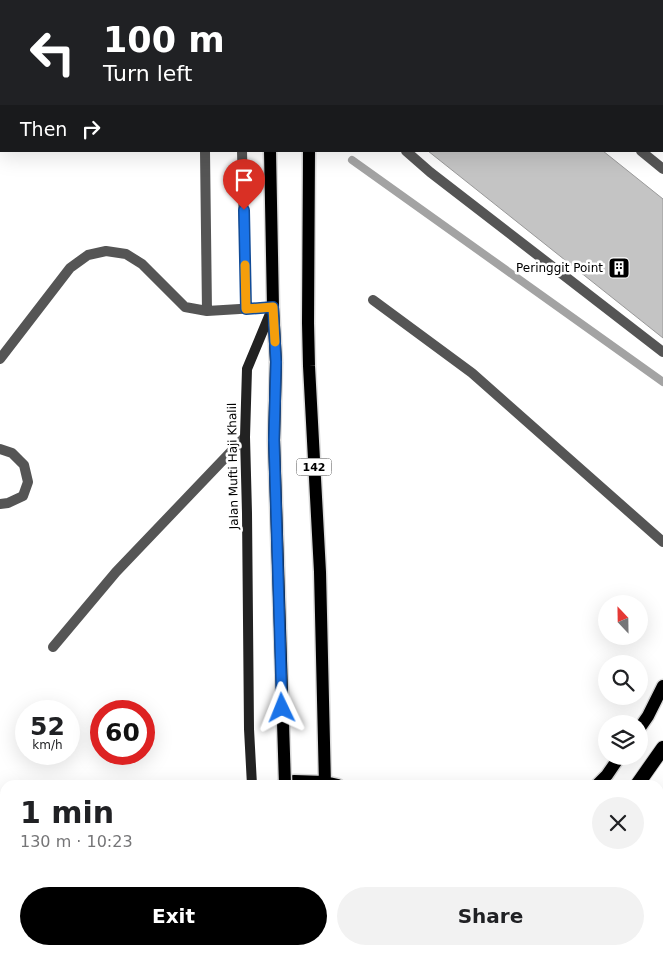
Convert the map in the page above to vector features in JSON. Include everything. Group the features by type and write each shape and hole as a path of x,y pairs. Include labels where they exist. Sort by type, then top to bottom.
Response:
{"highway":[{"path":"641,780 663,748"}],"main road":[{"name":"Jalan Mufti Haji Khalil","path":"252,780 249,729 245,437 247,369 273,307 270,152"},
{"name":"142","path":"309,152 308,332 320,572 325,780"},
{"path":"273,307 276,362 274,440 283,780"},
{"path":"648,716 663,686"},
{"path":"603,780 614,765"}],"street":[{"path":"205,152 207,311"},
{"path":"242,152 246,309"},
{"path":"407,152 430,172 663,352"},
{"path":"642,152 663,168"},
{"path":"0,359 70,268 88,255 106,251 126,254 142,264 185,306 207,311 273,307"},
{"path":"373,300 472,373 663,542"},
{"path":"53,647 116,572 245,437"},
{"path":"0,449 12,453 24,465 28,482 23,496 8,503 0,504"}],"building":[{"name":"Peringgit Point","path":"429,152 604,152 663,199 663,338"}],"waterway":[{"path":"352,160 663,382"}],"slow traffic":[{"path":"245,265 246,309 273,307 275,342"}],"place":[{"name":"Peringgit Point","path":"619,268"}],"route":[{"path":"244,210 246,309 273,307 276,362 274,440 282,708"}]}
